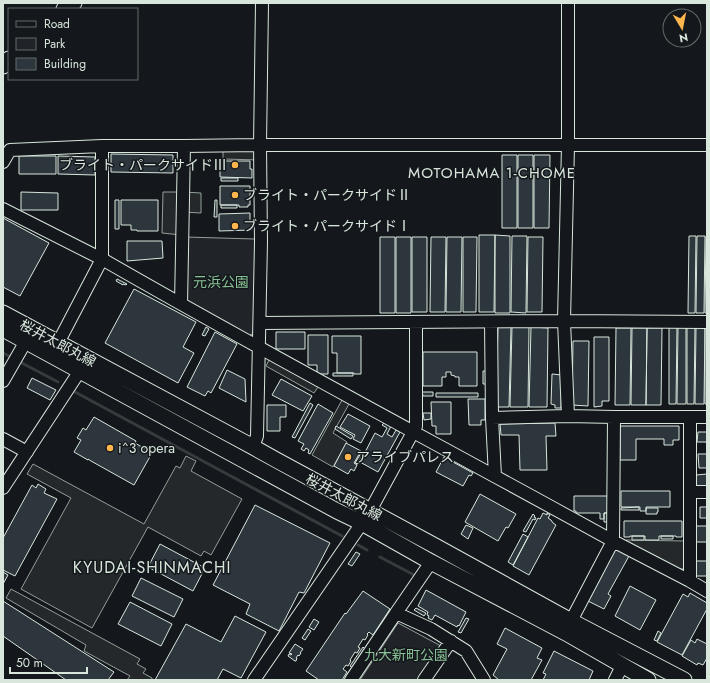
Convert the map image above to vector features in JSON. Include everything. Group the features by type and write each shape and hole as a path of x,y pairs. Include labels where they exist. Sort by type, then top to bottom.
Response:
{"main road":[{"name":"桜井太郎丸線","path":"3,313 58,343 84,365 323,503 366,517 437,547 571,621 684,680"},
{"name":"桜井太郎丸線","path":"3,329 26,341 84,365 253,447 366,517 431,562 566,633 648,680"}],"street":[{"path":"253,447 257,436 260,323 262,3"},
{"path":"568,3 568,145 564,321 568,416"},
{"path":"3,162 10,150 102,146 707,145"},
{"path":"58,343 102,259 102,146"},
{"path":"180,304 184,146"},
{"path":"3,209 102,259 259,348 707,591"},
{"path":"260,323 564,321 707,322"},
{"path":"491,322 492,418 495,476"},
{"path":"254,680 366,517 416,426 416,323"},
{"path":"3,381 26,341"},
{"path":"3,488 84,365"},
{"path":"492,418 568,416 707,416"},
{"path":"571,621 614,541 614,417"},
{"path":"690,417 690,581"},
{"path":"3,440 26,452"},
{"path":"690,492 707,492"},
{"path":"351,680 431,562"},
{"path":"396,613 432,629 466,652 484,680"},
{"path":"424,680 451,641"},
{"path":"615,680 622,666"}],"green space":[{"name":"元浜公園","path":"185,237 255,239 256,332 248,336 186,303"},
{"name":"九大新町公園","path":"398,623 441,646 421,680 360,680"}],"shaded area":[{"path":"259,145 259,160 223,159 223,146"},
{"path":"163,192 181,192 181,235 162,233"},
{"path":"184,192 201,193 201,213 183,212"},
{"path":"269,360 318,387 314,393 266,366"},
{"path":"342,400 349,404 333,433 347,442 333,467 312,455"},
{"path":"186,456 196,461 191,471 242,499 211,555 204,551 201,556 148,527 92,628 21,589 71,498 27,474 33,464 144,524 176,466 180,468"},
{"path":"626,540 685,541 685,569 679,569 630,544"},
{"path":"11,589 140,659 137,664 146,669 143,673 152,678 152,680 127,680 130,676 84,651 86,645 6,598"}],"building":[{"path":"111,154 173,155 173,173 111,172"},
{"path":"502,155 517,155 517,228 502,228"},
{"path":"518,155 533,155 533,228 518,228"},
{"path":"534,155 550,155 549,228 534,228"},
{"path":"19,156 56,156 56,174 19,174"},
{"path":"58,156 95,157 95,175 58,174"},
{"name":"ブライト・パークサイドⅢ","path":"220,161 250,161 252,178 220,177"},
{"path":"221,178 238,178 238,181 221,181"},
{"name":"ブライト・パークサイドⅡ","path":"220,186 250,186 250,205 248,205 248,207 239,207 239,205 220,205"},
{"path":"21,192 58,193 58,210 21,210"},
{"path":"115,200 119,200 119,229 115,229"},
{"path":"121,200 158,200 158,231 137,231 131,230 131,225 121,225"},
{"path":"215,200 217,200 217,217 214,217"},
{"path":"221,205 237,205 237,208 221,208"},
{"name":"ブライト・パークサイドⅠ","path":"250,213 252,230 219,231 219,214"},
{"path":"3,218 49,243 20,296 3,287"},
{"path":"479,235 495,235 494,312 479,312"},
{"path":"495,235 510,236 510,313 495,313"},
{"path":"512,236 527,236 526,313 511,312"},
{"path":"689,236 696,236 695,313 688,313"},
{"path":"697,236 705,236 704,313 696,313"},
{"path":"706,236 707,313 705,313"},
{"path":"380,237 395,237 395,313 380,313"},
{"path":"396,237 411,237 411,313 396,313"},
{"path":"412,237 427,237 427,312 412,312"},
{"path":"431,237 446,237 445,312 430,312"},
{"path":"447,237 462,237 461,312 446,312"},
{"path":"463,237 477,237 476,312 463,312"},
{"path":"528,237 543,237 542,312 527,312"},
{"path":"127,241 162,241 163,258 127,261"},
{"path":"117,279 127,284 123,285 116,281"},
{"path":"134,289 196,322 183,347 194,353 178,383 105,343"},
{"path":"206,327 209,329 205,336 202,335"},
{"path":"498,327 511,327 509,407 496,407"},
{"path":"512,327 529,327 528,407 510,407"},
{"path":"531,327 548,328 547,407 529,407"},
{"path":"669,327 677,327 676,404 669,404"},
{"path":"678,327 686,327 686,404 677,404"},
{"path":"687,327 695,327 694,404 687,404"},
{"path":"696,327 705,327 704,404 695,404"},
{"path":"616,328 631,328 630,405 615,405"},
{"path":"632,328 647,328 646,405 631,405"},
{"path":"647,328 662,328 661,405 646,405"},
{"path":"705,328 707,328 707,404 705,404"},
{"path":"215,332 237,344 211,393 208,391 205,396 187,387"},
{"path":"276,332 305,332 305,349 276,349"},
{"path":"308,335 328,335 328,374 317,374 317,365 308,365"},
{"path":"332,336 361,336 361,374 337,373 337,353 332,353"},
{"path":"594,337 609,337 609,401 602,401 602,406 594,407"},
{"path":"573,341 589,341 588,406 572,405"},
{"path":"423,352 477,352 477,386 459,386 459,377 451,375 451,372 446,372 446,377 442,377 442,386 423,386"},
{"path":"227,370 245,379 246,402 219,388"},
{"path":"483,371 486,371 487,384 483,384"},
{"path":"333,373 353,373 353,376 333,376"},
{"path":"552,374 562,375 561,408 555,408 555,405 551,404"},
{"path":"32,378 56,390 50,400 27,388"},
{"path":"281,379 312,396 303,411 272,395"},
{"path":"422,392 433,392 433,396 423,396"},
{"path":"436,393 478,393 478,397 436,397"},
{"path":"468,399 485,399 485,420 481,420 481,425 469,425"},
{"path":"431,402 451,402 451,434 436,434 436,426 432,426"},
{"path":"310,403 313,405 295,438 292,437"},
{"path":"318,404 333,413 310,454 308,453 309,450 306,448 304,451 301,449 304,444 298,441"},
{"path":"267,405 286,405 286,417 280,417 280,431 267,431"},
{"path":"423,413 431,413 431,419 424,420"},
{"name":"アライブパレス","path":"348,414 370,426 361,443 353,439 355,435 340,427"},
{"name":"i^3 opera","path":"94,417 136,441 135,443 152,453 134,485 74,452 81,440 77,438 83,428 86,430"},
{"path":"384,423 391,426 387,434 392,437 396,430 400,432 378,472 360,462 375,433 382,437 387,428 382,425"},
{"path":"555,423 556,436 546,436 547,470 520,470 519,435 501,435 500,424"},
{"path":"336,426 353,436 351,439 335,429"},
{"path":"620,426 679,426 679,440 673,440 673,445 664,445 664,439 636,439 636,460 620,460"},
{"path":"698,432 707,432 707,444 706,442 697,442"},
{"name":"アライブパレス","path":"346,443 361,451 354,463 357,465 354,471 351,469 348,474 334,466"},
{"path":"361,453 363,454 358,464 355,463"},
{"path":"698,454 707,454 707,468 699,468"},
{"path":"444,457 473,473 471,476 469,475 463,486 436,472"},
{"path":"707,474 707,487 696,487 696,475"},
{"path":"38,484 46,489 44,493 57,499 15,576 3,570 3,538 32,485 36,488"},
{"path":"621,491 670,491 670,507 646,507 646,511 640,511 640,507 621,507"},
{"path":"480,494 516,514 498,541 465,522"},
{"path":"574,496 609,496 609,513 604,513 604,519 600,519 600,513 576,513 576,511 574,511"},
{"path":"255,505 330,543 304,593 299,592 279,631 246,614 250,604 213,585"},
{"path":"639,507 639,510 621,510 621,508"},
{"path":"700,507 707,507 707,518 700,518"},
{"path":"646,508 658,508 658,512 657,514 646,514"},
{"path":"543,513 550,515 548,518 556,525 529,575 513,566 538,518 540,519"},
{"path":"604,513 609,513 609,522 604,522"},
{"path":"533,514 536,518 535,520 533,519 526,532 523,531"},
{"path":"624,521 682,521 682,537 659,536 659,540 645,540 645,536 624,537"},
{"path":"466,525 473,528 468,539 461,534"},
{"path":"696,526 707,526 707,542 695,542"},
{"path":"523,534 528,537 513,565 508,562"},
{"path":"632,536 644,536 644,540 632,540"},
{"path":"661,536 673,536 673,539 661,539"},
{"path":"160,544 205,568 193,591 148,567"},
{"path":"616,548 629,556 608,594 611,596 604,609 586,600"},
{"path":"356,552 360,554 352,566 348,564"},
{"path":"695,561 707,561 707,576 695,576"},
{"path":"3,572 8,575 3,584"},
{"path":"141,578 183,599 174,617 132,596"},
{"path":"630,586 656,600 640,630 615,616"},
{"path":"426,590 466,612 459,626 458,625 457,627 435,615 432,620 428,618 428,612 418,606"},
{"path":"363,591 390,609 373,635 369,632 365,640 363,639 358,647 360,648 357,653 355,652 348,666 346,665 343,669 347,672 342,680 319,680 306,671 345,613 346,614"},
{"path":"690,593 707,603 707,609 682,655 657,642 683,594 688,597"},
{"path":"3,601 114,672 108,680 66,680 3,636"},
{"path":"130,602 172,624 161,646 118,624"},
{"path":"416,608 426,613 424,616 414,610"},
{"path":"235,616 266,632 241,678 223,669 217,680 155,680 186,624 221,642"},
{"path":"466,618 469,619 461,633 458,632"},
{"path":"314,619 319,622 314,630 309,627"},
{"path":"505,628 542,648 537,658 542,660 531,680 499,680 493,675 507,649 497,644"},
{"path":"308,629 311,631 305,640 302,638"},
{"path":"658,631 661,633 657,641 654,640"},
{"path":"697,639 707,644 707,658 703,665 698,663 697,665 682,656 691,640 695,643"},
{"path":"295,644 303,649 296,658 296,661 288,656 289,654 292,654 289,653"},
{"path":"363,647 366,650 353,668 350,666"},
{"path":"554,651 593,671 589,680 543,680 546,674 543,673"}],"waterway":[{"path":"3,353 9,356"},
{"path":"20,362 58,382"},
{"path":"75,392 342,536"},
{"path":"358,545 367,550"},
{"path":"380,557 414,575"}],"place":[{"name":"ブライト・パークサイドⅢ","path":"235,165"},
{"name":"ブライト・パークサイドⅡ","path":"235,195"},
{"name":"ブライト・パークサイドⅠ","path":"235,226"},
{"name":"i^3 opera","path":"110,448"},
{"name":"アライブパレス","path":"348,457"}],"district":[{"name":"MOTOHAMA 1-CHOME","path":"492,173"},
{"name":"KYUDAI-SHINMACHI","path":"152,567"}]}
